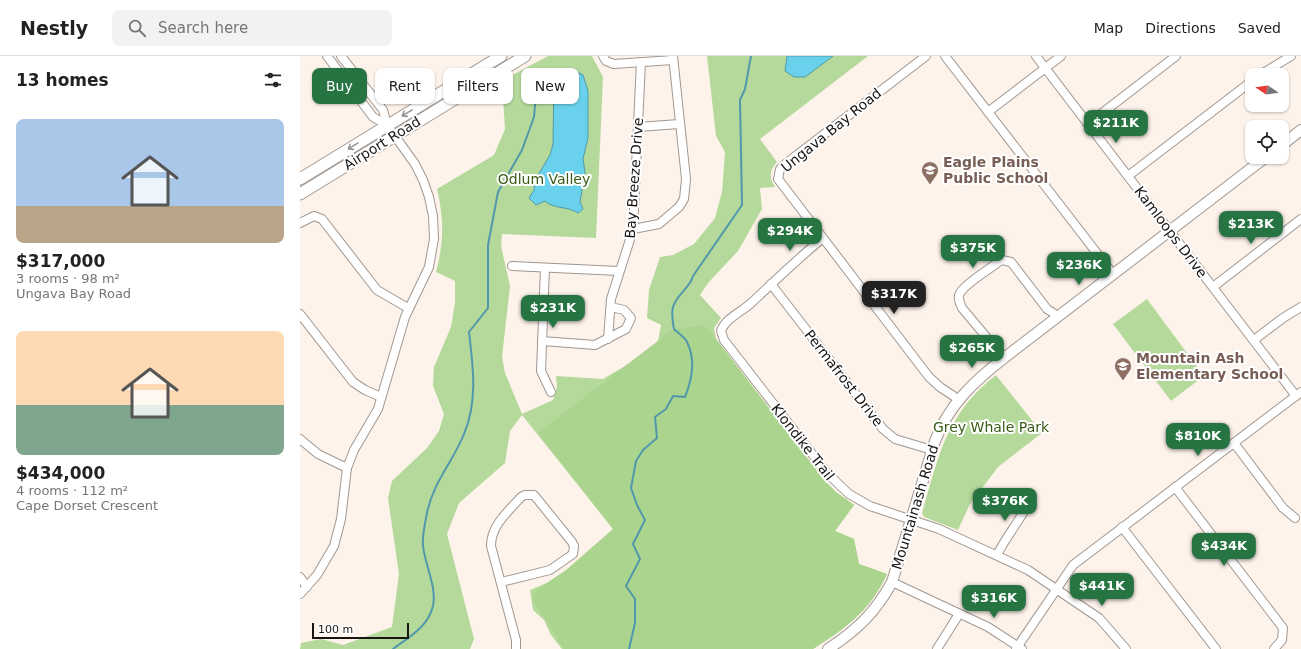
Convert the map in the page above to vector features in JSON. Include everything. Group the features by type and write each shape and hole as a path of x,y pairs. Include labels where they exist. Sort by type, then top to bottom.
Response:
{"main road":[{"name":"Airport Road","path":"300,179 501,56"},
{"name":"Airport Road","path":"300,194 525,56"}],"street":[{"path":"327,56 373,117 387,125"},
{"path":"300,594 326,562 338,536 347,468 354,450 375,415 408,308 429,267 434,226 429,197 423,180 414,164 387,125 383,110 341,56"},
{"path":"603,56 606,61 614,64 673,58 686,181 683,202 659,224 633,229"},
{"name":"Ungava Bay Road","path":"926,56 780,169 778,179 929,377 940,387 958,399"},
{"path":"945,56 1113,274"},
{"name":"Kamloops Drive","path":"1036,56 1254,340 1299,394"},
{"path":"988,112 1061,56"},
{"path":"1088,124 1176,56"},
{"path":"1271,68 1291,56"},
{"name":"Bay Breeze Drive","path":"608,339 611,299 619,271 632,237 633,229 642,62"},
{"path":"1128,176 1245,86"},
{"path":"638,127 679,124"},
{"path":"1289,139 1301,130"},
{"name":"Mountainash Road","path":"828,649 865,622 880,603 892,582 932,450 941,428 958,399 973,383 1004,358 1257,164"},
{"path":"300,223 314,216 322,219 377,290 408,308"},
{"path":"1213,287 1301,220"},
{"path":"772,284 799,257 823,238"},
{"path":"1004,358 962,308 958,298 960,293 966,287 1002,260 1011,262 1047,309 1058,316"},
{"path":"512,266 619,271"},
{"path":"545,268 541,370 551,392"},
{"name":"Klondike Trail","path":"772,284 726,323 721,331 724,340 837,484 863,503 939,529 1028,570 1099,618 1112,630 1126,649"},
{"name":"Permafrost Drive","path":"772,284 883,429 895,439 932,450"},
{"path":"1254,340 1283,318 1301,307"},
{"path":"542,341 595,345 608,339 626,329 631,318 624,310 611,308"},
{"path":"300,314 353,382 365,390 381,397"},
{"path":"892,582 988,627 1019,648 1056,588 1073,565 1299,394"},
{"path":"300,440 318,454 347,468"},
{"path":"1234,444 1283,508 1295,518"},
{"path":"1175,487 1283,628 1282,640 1274,649"},
{"path":"501,582 550,570 573,554 574,546 572,542 534,495 526,495 521,497 497,524 492,535 491,546 516,640 516,649"},
{"path":"997,555 1010,532 1023,516 1031,498"},
{"path":"1122,527 1216,649"},
{"path":"300,577 307,587"},
{"path":"937,649 959,614"}],"green space":[{"name":"Odlum Valley","path":"548,56 592,56 603,77 596,238 502,234 501,246 510,286 502,357 505,373 522,414 553,400 557,387 556,376 603,379 657,347 661,325 647,318 649,290 660,257 673,255 694,244 715,218 722,192 725,152 716,136 707,56 868,56 760,139 777,162 771,171 771,177 775,187 760,188 762,209 738,251 708,283 700,295 721,318 714,328 716,340 825,481 836,492 854,505 835,531 854,539 859,564 887,574 873,598 856,618 836,634 813,649 562,649 551,635 544,620 533,610 530,590 584,567 613,529 522,415 510,431 505,463 459,503 447,534 474,639 470,649 300,649 301,643 321,639 343,645 392,627 399,574 388,498 392,481 427,448 439,431 444,414 433,386 434,367 451,327 455,303 455,281 436,272 442,240 442,221 437,189 494,155 505,129 503,104 513,104 513,74 521,70 521,104 579,104 579,68 525,68"},
{"path":"1147,299 1204,376 1171,401 1113,324"},
{"path":"703,325 714,336 825,481 836,492 854,505 835,531 854,539 859,564 887,574 873,598 856,618 836,634 813,649 564,649 533,600 538,589 566,570 613,529 538,433 672,330"},
{"name":"Grey Whale Park","path":"996,375 1042,433 998,467 970,504 958,530 924,517 922,513 940,454 955,421 979,390"}],"water":[{"path":"787,56 833,56 805,77 794,77 785,71"},
{"path":"579,73 583,75 588,91 588,138 583,159 585,172 580,202 583,209 578,213 570,209 548,204 545,201 536,205 529,198 534,190 535,180 550,155 553,144 554,104 579,104"}],"waterway":[{"path":"629,649 635,623 635,599 626,586 640,559 633,544 645,520 637,505 631,488 636,461 643,450 657,438 655,417 666,409 673,396 685,397 690,384 692,370 690,349 686,340 674,329 672,313 675,302 689,284 742,205 740,100 745,89 751,56"},
{"path":"393,649 422,626 431,613 433,606 434,599 432,584 423,546 425,521 430,502 438,482 459,444 468,422 473,396 473,371 469,332 488,308 488,245 498,192 522,150 534,117 535,104"}],"place":[{"name":"Eagle Plains Public School","path":"930,185"},
{"name":"Mountain Ash Elementary School","path":"1123,381"}]}
